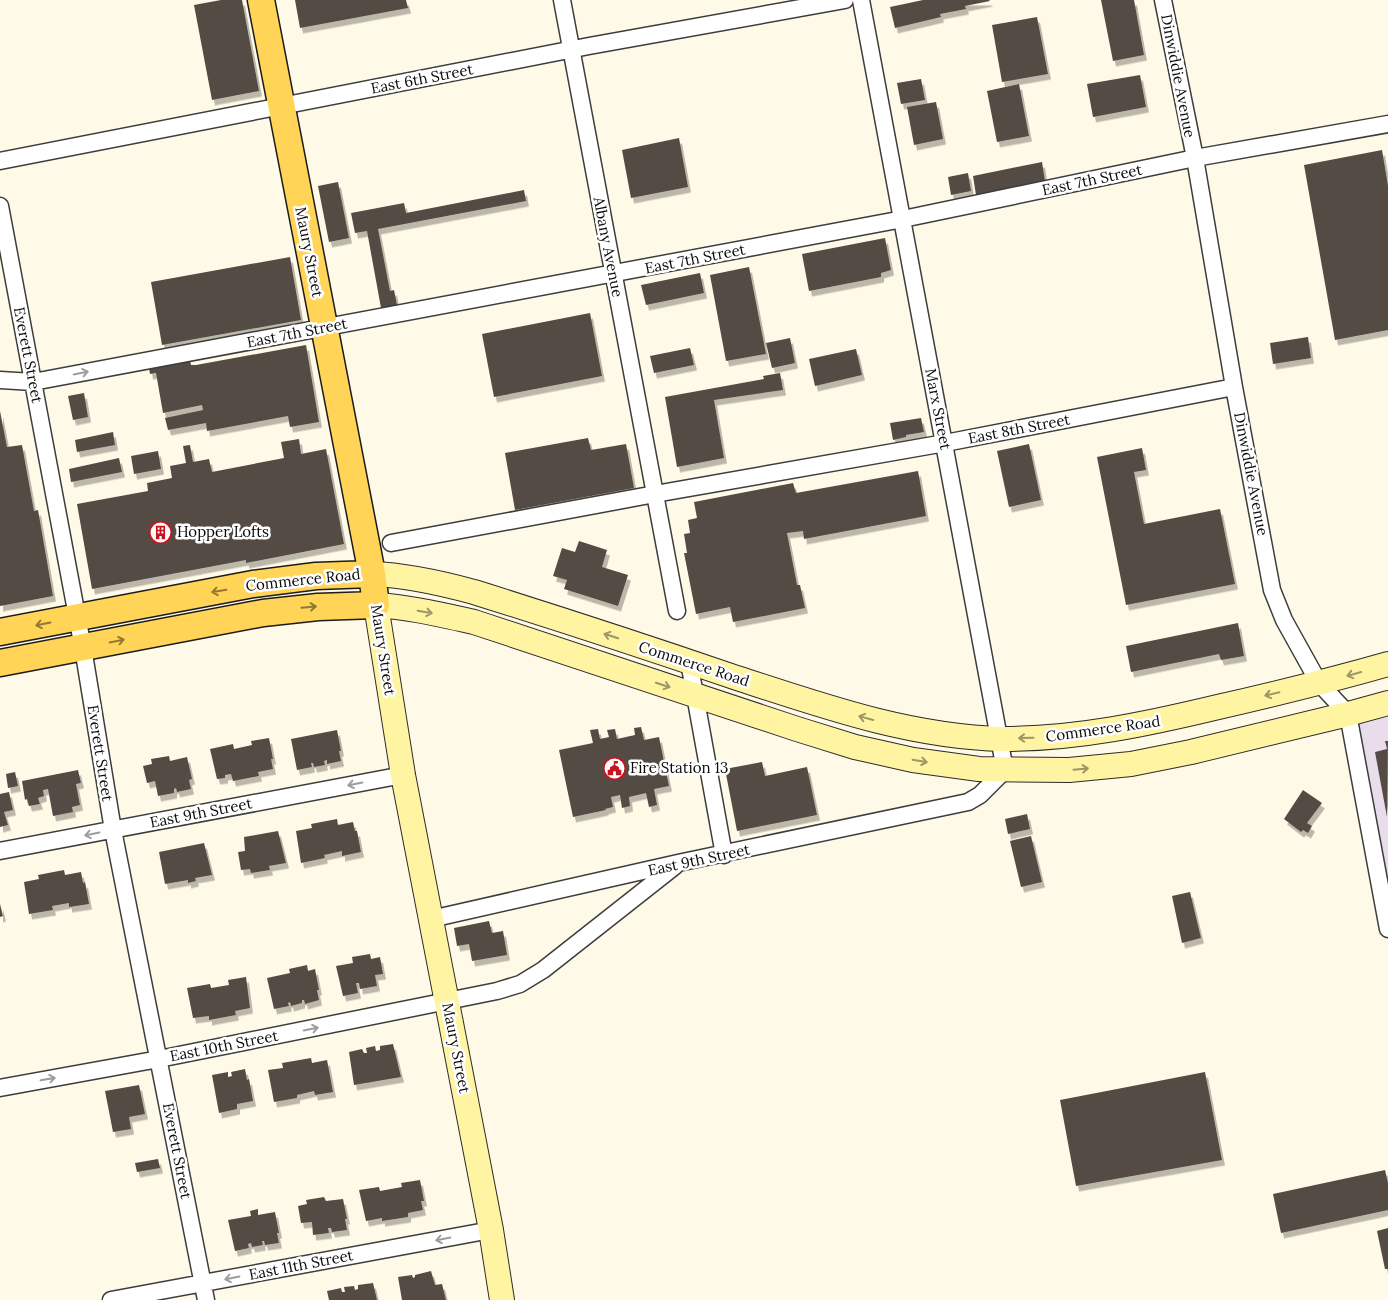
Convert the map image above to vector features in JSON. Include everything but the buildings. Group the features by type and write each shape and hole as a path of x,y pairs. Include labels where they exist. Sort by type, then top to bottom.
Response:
{"main road":[{"name":"Maury Street","path":"261,0 372,574 403,775 430,919 448,1001 491,1230 502,1300"},
{"name":"Commerce Road","path":"0,632 280,580 385,574 448,585 474,592 803,700 881,722 956,736 1000,738 1058,738 1119,729 1319,683 1388,664"},
{"name":"Commerce Road","path":"0,663 263,613 318,606 376,605 435,613 474,622 863,749 913,760 979,769 1005,770 1068,770 1131,764 1191,752 1388,703"}],"street":[{"name":"Albany Avenue","path":"562,0 677,611"},
{"name":"East 6th Street","path":"0,161 571,50 845,0"},
{"name":"Marx Street","path":"861,0 1005,770"},
{"name":"Dinwiddie Avenue","path":"1163,0 1195,158 1234,387 1272,590 1284,620 1319,683 1348,714"},
{"name":"East 7th Street","path":"0,380 33,382 903,219 1195,158 1388,124"},
{"name":"Everett Street","path":"0,206 83,648 113,830 206,1300"},
{"name":"East 8th Street","path":"655,494 944,443 1234,387"},
{"path":"391,543 655,494"},
{"path":"689,662 724,855"},
{"path":"1348,714 1388,929"},
{"name":"East 9th Street","path":"430,919 678,863 724,855 968,802 980,795 1005,770"},
{"name":"East 9th Street","path":"0,851 403,775"},
{"name":"East 10th Street","path":"0,1088 159,1060 497,991 520,984 543,970 678,863"},
{"name":"East 11th Street","path":"111,1300 491,1230"}],"shaded area":[{"path":"1388,717 1388,905 1353,726"}],"place":[{"name":"Hopper Lofts","path":"161,532"},
{"name":"Fire Station 13","path":"614,768"}]}
